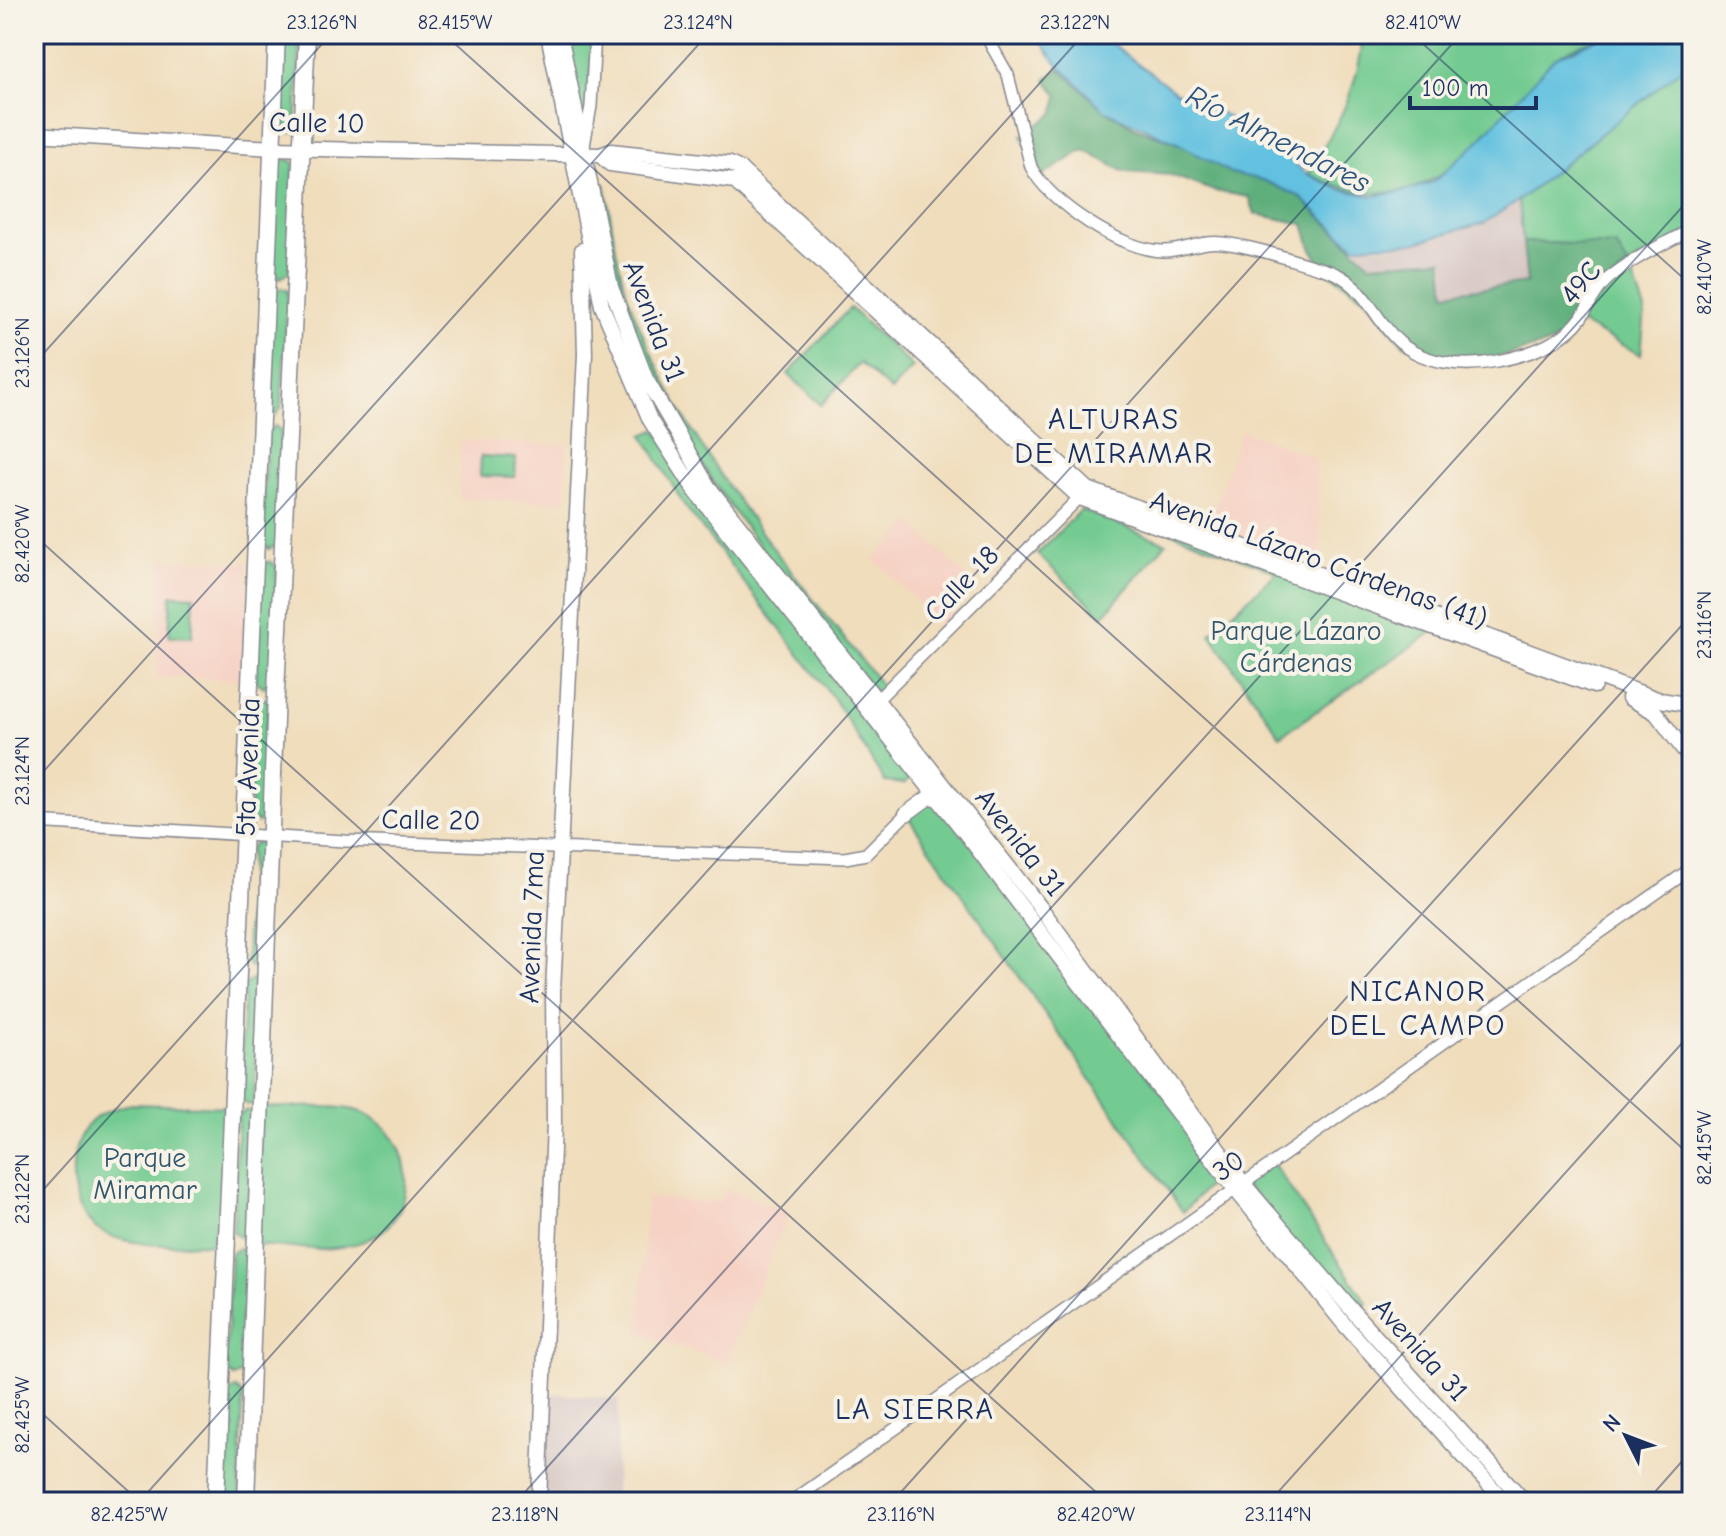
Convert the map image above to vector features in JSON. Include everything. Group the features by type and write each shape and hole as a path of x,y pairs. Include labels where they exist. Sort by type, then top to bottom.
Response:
{"highway":[{"name":"5ta Avenida","path":"216,1502 277,34"},
{"name":"5ta Avenida","path":"246,1502 271,836 307,34"}],"main road":[{"name":"Avenida 31","path":"548,34 602,258 646,379 708,486 872,705 918,774 935,796 952,806"},
{"name":"Avenida 31","path":"560,34 576,154 577,194 597,286 630,379 672,455 713,514 952,806 1344,1324 1505,1502"},
{"name":"Calle 10","path":"34,134 273,148 600,155 611,151 730,164"},
{"name":"Calle 10","path":"600,155 610,164 729,181"},
{"name":"Avenida Lázaro Cárdenas (41)","path":"730,164 740,169 863,279 1084,494 1663,701 1692,716"},
{"name":"Avenida Lázaro Cárdenas (41)","path":"729,181 1084,494 1638,701 1664,722 1692,761"},
{"name":"Avenida 7ma","path":"539,1502 554,1139 553,991 570,706 585,354 577,194"},
{"name":"Avenida 7ma","path":"585,354 602,258"},
{"name":"Avenida Lázaro Cárdenas (41)","path":"1663,701 1692,705"},
{"path":"906,814 918,774"},
{"path":"906,814 935,796"},
{"path":"906,814 952,806"},
{"name":"Avenida 31","path":"1239,1186 1525,1502"}],"street":[{"path":"576,154 591,106 595,34"},
{"name":"49C","path":"985,34 1008,75 1031,167 1055,199 1069,211 1109,233 1154,250 1165,252 1199,242 1226,243 1337,274 1361,290 1395,338 1413,350 1453,364 1503,360 1541,349 1564,336 1606,280 1692,229"},
{"name":"Calle 18","path":"872,705 1084,494"},
{"name":"Calle 20","path":"34,822 271,836 857,857 876,847 906,814"},
{"name":"30","path":"791,1502 1692,868"}],"shaded area":[{"path":"1519,200 1527,283 1446,293 1442,259 1370,264 1354,246 1387,247 1439,238 1484,223"},
{"path":"1241,430 1316,458 1322,556 1305,567 1206,532"},
{"path":"461,441 567,445 565,502 459,499"},
{"path":"911,522 978,588 941,625 874,559"},
{"path":"161,559 248,563 243,680 156,677"},
{"path":"726,1188 789,1213 727,1363 638,1333 647,1198 719,1202"},
{"path":"544,1393 619,1399 615,1502 539,1502"}],"green space":[{"path":"282,34 300,34 296,132 281,133"},
{"path":"560,34 595,34 583,154"},
{"path":"1363,34 1609,34 1572,48 1553,60 1500,120 1454,165 1431,180 1406,190 1378,193 1345,188 1308,174 1351,90"},
{"path":"1692,60 1692,229 1629,265 1645,310 1641,355 1578,322 1572,244 1523,242 1519,200"},
{"path":"1059,68 1104,110 1138,129 1179,144 1231,173 1263,180 1299,196 1370,264 1442,259 1446,293 1527,283 1523,242 1616,246 1628,265 1553,343 1466,365 1403,344 1369,301 1324,269 1311,247 1304,224 1255,214 1249,197 1214,191 1171,175 1125,172 1084,150 1037,179 1022,136 1054,113 1058,96 1046,80"},
{"path":"281,157 294,162 289,272 281,278 273,272 277,161"},
{"path":"605,184 626,291 648,347 675,401 739,502 886,691 878,696 728,503 701,463 653,378 625,307 612,259 594,185"},
{"path":"281,288 288,291 281,408 276,415 267,408 272,292"},
{"path":"850,308 913,367 891,391 860,363 821,405 788,374"},
{"path":"275,426 281,431 278,545 269,549 262,544 267,431"},
{"path":"656,430 918,774 904,784 885,782 834,699 684,505 643,435"},
{"path":"481,456 516,458 515,477 480,476"},
{"name":"Parque Lázaro Cárdenas","path":"1088,489 1437,629 1280,736 1210,634 1277,572 1080,498"},
{"path":"1081,510 1166,543 1103,616 1037,554"},
{"path":"269,561 277,567 272,682 264,687 256,681 260,567"},
{"path":"171,595 194,596 192,637 169,636"},
{"path":"263,698 268,700 266,816 258,823 250,815 254,703"},
{"path":"935,796 1218,1166 1211,1183 1183,1212 906,814"},
{"path":"258,841 265,847 260,962 252,968 246,962 250,847"},
{"path":"252,980 260,984 254,1103 248,1105 240,1099 244,985"},
{"name":"Parque Miramar","path":"130,1104 233,1107 227,1244 145,1244 114,1237 89,1222 81,1209 73,1179 76,1147 91,1122 109,1111"},
{"name":"Parque Miramar","path":"261,1107 337,1108 358,1111 377,1120 391,1134 406,1169 406,1189 401,1207 391,1223 375,1236 347,1246 316,1249 255,1245"},
{"path":"247,1110 254,1116 249,1234 241,1238 233,1232 238,1115"},
{"path":"1273,1163 1367,1303 1356,1315 1243,1183"},
{"path":"240,1248 248,1254 243,1372 234,1377 225,1371 231,1253"},
{"path":"235,1388 243,1395 239,1502 222,1502 227,1394"}],"water":[{"path":"1036,34 1099,34 1176,92 1202,100 1274,147 1307,174 1339,189 1373,196 1402,192 1433,182 1477,143 1554,58 1609,34 1692,34 1692,60 1519,200 1484,223 1413,243 1354,246 1299,196 1263,180 1231,173 1179,144 1104,110 1055,61"}],"district":[{"name":"ALTURAS DE MIRAMAR","path":"1114,436"},
{"name":"NICANOR DEL CAMPO","path":"1418,1008"},
{"name":"LA SIERRA","path":"915,1409"}],"water label":[{"name":"Río Almendares","path":"1278,139"}]}
